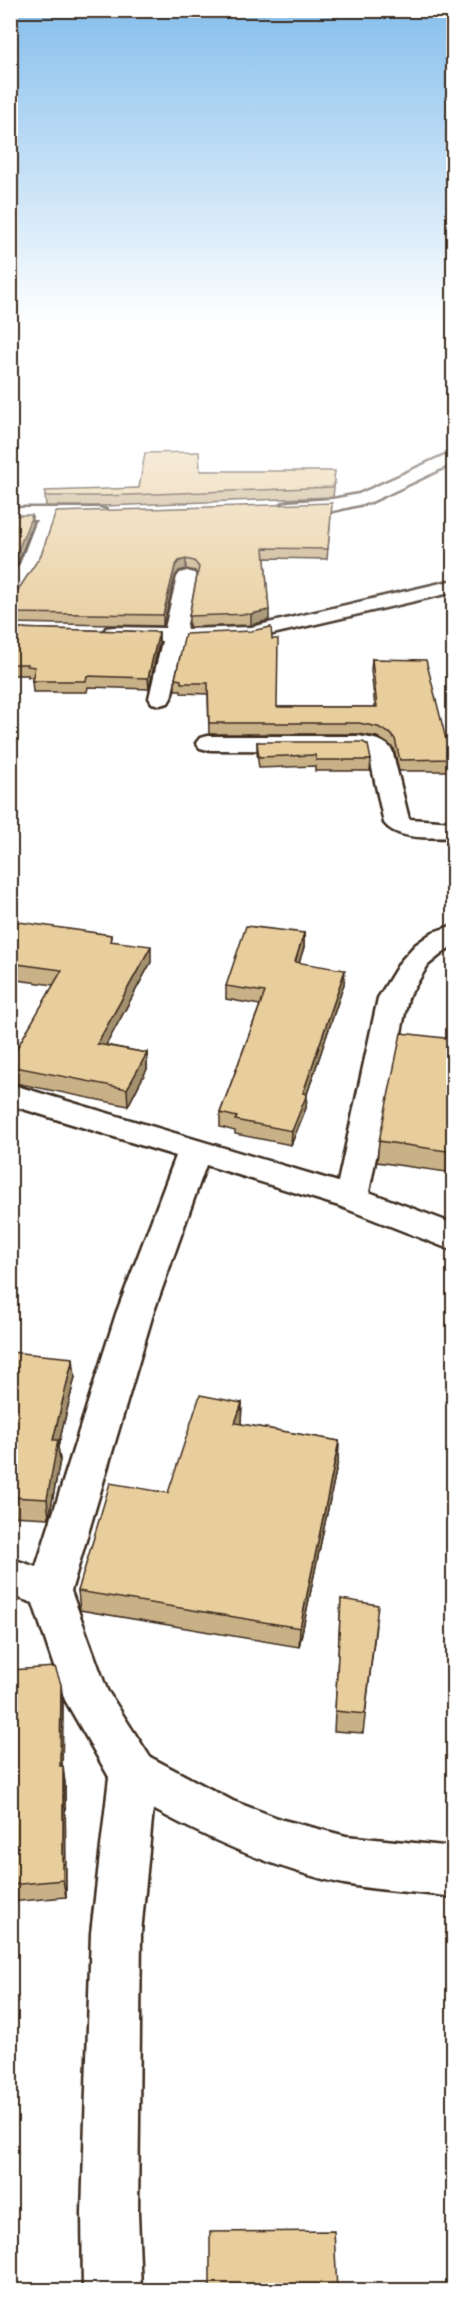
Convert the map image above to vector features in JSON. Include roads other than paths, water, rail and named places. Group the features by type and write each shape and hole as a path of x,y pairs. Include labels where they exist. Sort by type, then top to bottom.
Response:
{"street":[{"path":"270,508 354,502 453,456"},
{"path":"10,514 116,513"},
{"path":"10,595 30,564 48,514"},
{"path":"160,698 187,577"},
{"path":"91,633 213,636 270,630 340,611 453,586"},
{"path":"208,743 358,743 377,747 380,750 398,823 411,828 453,830"},
{"path":"351,1198 393,998 406,972 422,954 441,938 453,933"},
{"path":"10,1094 351,1198 428,1226 453,1239"},
{"path":"195,1150 166,1221 120,1354 30,1584 88,1700 133,1773 219,1819 283,1844 346,1860 453,1872"},
{"path":"112,2290 110,2213 116,1933 133,1773"}]}
